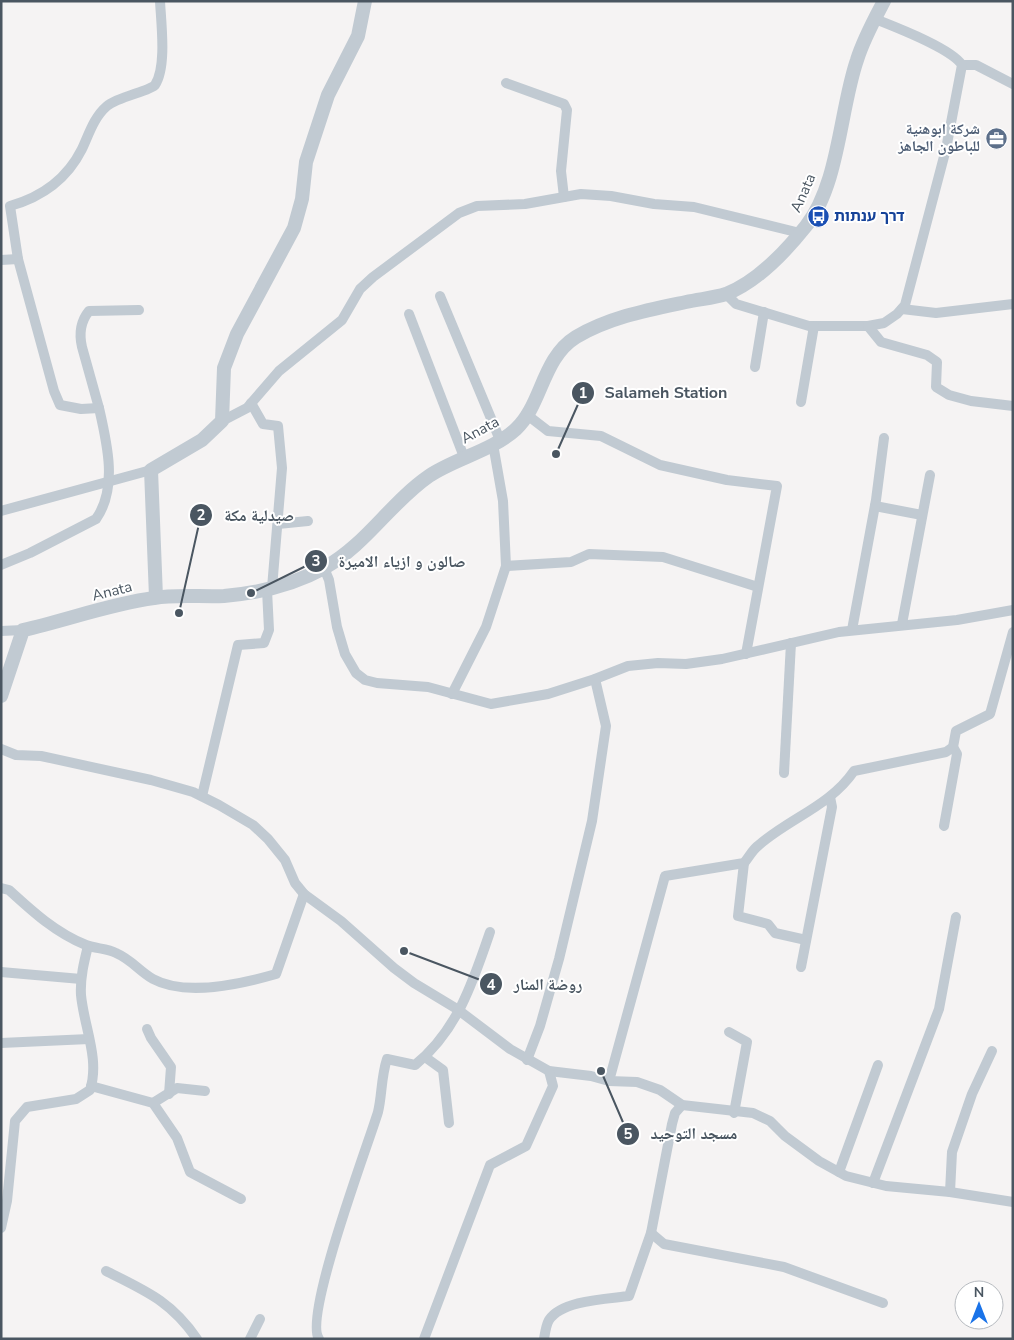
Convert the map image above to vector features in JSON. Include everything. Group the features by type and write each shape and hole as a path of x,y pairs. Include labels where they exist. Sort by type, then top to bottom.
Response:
{"street":[{"path":"99,408 81,409 60,405 54,391 18,259 10,206 40,196 60,180 82,150 98,116 107,106 127,95 149,89 155,85 162,55 160,1"},
{"path":"222,421 224,368 237,334 294,228 302,199 306,162 328,95 358,36 365,1"},
{"name":"Anata","path":"24,630 76,618 109,607 156,597 224,596 270,589 324,568 350,551 410,492 427,478 464,457 496,442 517,428 552,362 573,339 605,323 635,312 726,294 749,281 800,233 817,208 827,180 857,59 884,1"},
{"path":"875,19 943,50 962,64 976,65 1013,84"},
{"path":"726,294 736,304 795,323 814,326 868,326 884,322 902,309 905,305 946,148 962,64"},
{"path":"506,83 564,104 567,110 561,171 564,197"},
{"path":"1,511 151,470 202,440 222,421 247,408 278,371 342,320 360,289 366,283 459,214 477,206 525,204 581,194 611,196 654,204 694,207 800,233"},
{"path":"1,260 18,259"},
{"path":"440,296 496,442 503,501 506,566 486,627 452,694"},
{"path":"902,309 936,313 1013,304"},
{"path":"1,565 30,553 96,519 103,509 107,482 108,445 80,338 82,319 89,312 139,310"},
{"path":"755,366 764,312"},
{"path":"409,314 464,457"},
{"path":"801,402 814,326"},
{"path":"868,326 881,342 927,355 937,362 936,387 949,395 1013,406"},
{"path":"202,796 238,646 264,643 269,630 270,589 278,524 282,468 278,426 263,424 251,403"},
{"path":"526,414 548,431 602,436 660,465 727,480 777,486 746,654"},
{"path":"852,630 875,506 884,438"},
{"path":"151,470 156,597"},
{"path":"902,624 930,475"},
{"path":"875,506 922,515"},
{"path":"278,524 308,521"},
{"path":"506,566 571,562 589,554 663,557 758,587"},
{"path":"324,568 329,580 337,627 345,654 356,673 365,680 377,683 428,687 480,703 503,703 548,694 628,666 658,663 686,664 746,654 852,630 957,620 1013,610"},
{"path":"1,631 24,630 1,696"},
{"path":"944,826 957,754 953,747 956,731 990,714 1013,632"},
{"path":"784,774 791,643"},
{"path":"527,1060 540,1026 559,959 592,821 606,726 595,679"},
{"path":"806,940 776,933 768,924 738,916 744,863 758,845 844,786 854,771 946,752 953,747"},
{"path":"1,748 16,755 41,756 151,780 202,796 253,825 268,839 285,860 295,883 304,894 341,921 414,983 460,1011 527,1060 549,1071 591,1076 609,1081 637,1082 660,1090 682,1105 734,1113 753,1113 770,1122 785,1136 839,1172 873,1183 1013,1202"},
{"path":"801,967 832,807 830,797"},
{"path":"609,1081 665,876 744,863"},
{"path":"1,888 9,890 58,932 88,946 113,951 130,959 152,979 170,986 224,986 276,974 304,894"},
{"path":"873,1183 939,1009 956,917"},
{"path":"319,1339 316,1335 317,1309 331,1254 379,1109 381,1079 386,1059 416,1065 432,1051 460,1011 490,932"},
{"path":"1,1228 6,1174 15,1121 27,1107 76,1099 90,1090 94,1080 81,995 81,980 88,946"},
{"path":"1,972 81,980"},
{"path":"147,1029 150,1038 171,1067 169,1094"},
{"path":"729,1032 747,1042 734,1113"},
{"path":"1,1043 89,1039"},
{"path":"950,1192 952,1152 972,1094 992,1051"},
{"path":"425,1057 443,1070 449,1124"},
{"path":"839,1172 878,1065"},
{"path":"424,1339 490,1165 526,1146 553,1086 549,1071"},
{"path":"91,1086 153,1103 177,1138 190,1172 241,1199"},
{"path":"153,1103 177,1088 205,1091"},
{"path":"544,1339 550,1318 565,1308 602,1298 629,1296 651,1232 675,1113 682,1105"},
{"path":"651,1232 664,1244 784,1268 883,1303"},
{"path":"106,1271 151,1294 182,1317 197,1339"},
{"path":"250,1339 260,1318"}],"place":[{"name":"شركة ابوهنية للباطون الجاهز","path":"996,138"},
{"name":"דרך ענתות","path":"818,216"},
{"name":"Salameh Station","path":"556,454"},
{"name":"صالون و ازياء الاميرة","path":"251,593"},
{"name":"صيدلية مكة","path":"179,613"},
{"name":"روضة المنار","path":"404,951"},
{"name":"مسجد التوحيد","path":"601,1071"}]}
